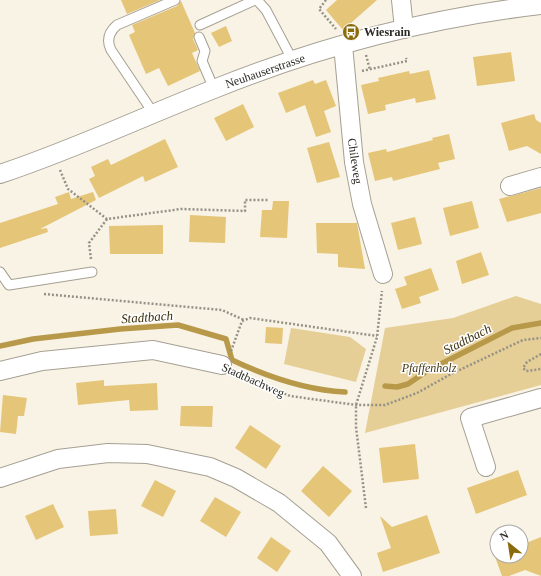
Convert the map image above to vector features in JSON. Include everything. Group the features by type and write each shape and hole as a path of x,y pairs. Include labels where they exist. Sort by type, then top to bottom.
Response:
{"street":[{"path":"401,0 404,29"},
{"name":"Neuhauserstrasse","path":"0,174 54,155 214,89 343,45 404,29 492,11 541,5"},
{"name":"Chileweg","path":"343,45 354,162 362,204 383,274"},
{"path":"510,186 541,177"},
{"name":"Stadtbachweg","path":"0,371 42,361 153,350 222,365"},
{"path":"486,466 470,418 541,398"},
{"path":"0,478 58,459 108,453 147,454 210,467 236,478 279,503 328,544 352,576"}],"lane":[{"path":"154,114 111,50 108,40 112,29 117,25 175,0"},
{"path":"200,25 256,0 266,10 293,61"},
{"path":"199,37 205,51 202,61 214,89"},
{"path":"0,272 9,285 92,268"}],"path":[{"path":"326,0 319,9 337,30 343,45"},
{"path":"346,74 407,61 406,58"},
{"path":"54,155 68,190 108,219 181,209 245,211 245,200 268,200"},
{"path":"92,268 89,243 108,219"},
{"path":"366,508 356,427 356,405 377,336 383,274"},
{"path":"26,282 28,292 35,294 90,297 222,310 244,320"},
{"path":"236,335 242,322 250,318 377,336"},
{"name":"Stadtbachweg","path":"222,365 290,396 356,405 385,405 417,393 451,374 523,340 541,338"},
{"path":"541,354 527,362 523,368 526,371 541,369"}],"green space":[{"name":"Pfaffenholz","path":"516,296 541,304 541,385 365,433 385,328 453,318"},
{"path":"291,328 350,337 366,349 356,382 284,364"}],"building":[{"path":"121,0 160,0 127,14"},
{"path":"337,0 377,0 343,30 326,10"},
{"path":"181,1 195,33 193,39 198,50 192,53 200,71 168,86 159,68 146,74 129,35 135,32 132,25 177,6"},
{"path":"226,26 232,41 219,47 211,33"},
{"path":"511,52 515,81 477,86 473,57"},
{"path":"429,70 436,99 416,103 415,98 385,105 386,110 368,114 361,85 379,81 378,78 409,71 410,74"},
{"path":"313,80 315,84 326,80 336,106 324,111 331,132 316,137 305,105 286,113 278,93"},
{"path":"243,104 254,127 226,141 214,118"},
{"path":"534,114 536,120 541,123 541,154 527,146 509,151 501,123"},
{"path":"449,134 455,159 438,163 440,169 393,181 392,177 375,181 368,153 386,149 387,152 433,140 432,138"},
{"path":"165,139 178,167 145,182 143,176 99,198 89,179 95,176 91,167 108,159 111,165"},
{"path":"329,142 340,177 317,183 307,148"},
{"path":"541,188 541,213 507,222 499,199"},
{"path":"69,192 71,199 93,192 96,200 40,229 47,228 48,232 0,248 0,223 58,204 55,197"},
{"path":"273,201 289,201 287,238 260,237 262,210 272,210"},
{"path":"472,201 479,228 450,236 443,208"},
{"path":"190,215 226,217 225,243 189,242"},
{"path":"415,217 422,244 398,250 391,223"},
{"path":"316,223 357,223 365,269 338,267 338,254 317,253"},
{"path":"163,225 163,254 110,254 109,226"},
{"path":"481,252 489,275 462,284 456,261"},
{"path":"431,268 439,290 419,297 421,303 402,309 395,289 407,285 404,277"},
{"path":"266,327 283,328 282,344 265,343"},
{"path":"104,380 104,386 157,383 158,410 130,411 129,400 78,405 76,383"},
{"path":"3,395 27,398 24,416 18,416 16,434 0,432"},
{"path":"181,406 213,406 212,427 180,426"},
{"path":"250,425 281,446 266,469 235,448"},
{"path":"415,444 419,479 383,483 379,448"},
{"path":"323,466 352,491 329,517 301,491"},
{"path":"518,470 527,495 476,514 467,488"},
{"path":"155,480 176,491 163,517 141,506"},
{"path":"215,497 241,512 226,537 200,521"},
{"path":"53,504 64,527 36,540 25,516"},
{"path":"116,509 118,534 90,536 88,511"},
{"path":"427,515 440,553 383,572 377,553 391,548 380,516 392,527"},
{"path":"271,537 291,551 277,572 257,558"},
{"path":"541,537 541,576 525,570 509,576 502,576 498,564 529,564 529,542"}],"waterway":[{"name":"Stadtbach","path":"385,386 397,387 408,384 427,371 512,328 541,323"},
{"name":"Stadtbach","path":"0,346 33,339 120,329 178,325 226,339 232,360 259,372 287,382 316,389 345,392"}],"place":[{"name":"Wiesrain","path":"351,32"}]}
